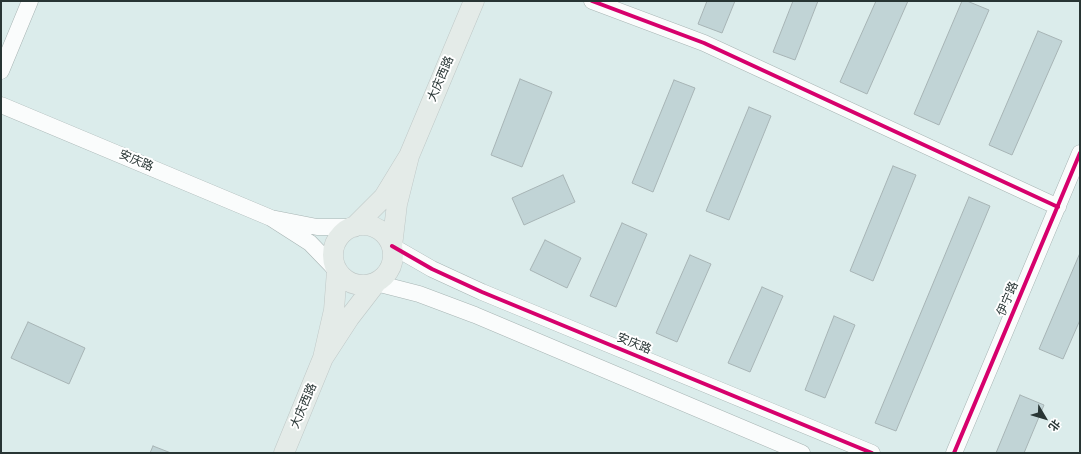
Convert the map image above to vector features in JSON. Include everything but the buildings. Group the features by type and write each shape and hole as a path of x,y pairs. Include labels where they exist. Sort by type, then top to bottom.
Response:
{"main road":[{"name":"大庆西路","path":"409,156 474,1"},
{"path":"324,358 334,310 337,272 333,258 335,244 340,235 354,227 384,197 409,156"},
{"path":"324,358 349,318 376,283 388,273 393,263 392,246 397,204 409,156"},
{"path":"354,227 367,225 377,228 385,234 392,246"},
{"path":"337,272 352,284 361,286 376,283"},
{"name":"大庆西路","path":"284,453 324,358"}],"street":[{"path":"1,71 30,1"},
{"path":"592,1 704,43 1058,206"},
{"name":"安庆路","path":"1,105 271,218"},
{"name":"伊宁路","path":"954,453 1080,153"},
{"path":"271,218 317,227 354,227"},
{"path":"271,218 310,243 337,272"},
{"name":"安庆路","path":"392,246 432,269 482,292 872,453"},
{"path":"376,283 419,294 475,315 802,453"}],"cycle path":[{"path":"592,1 704,43 1058,207"},
{"path":"954,453 1080,153"},
{"path":"392,246 432,269 482,292 872,453"}]}
